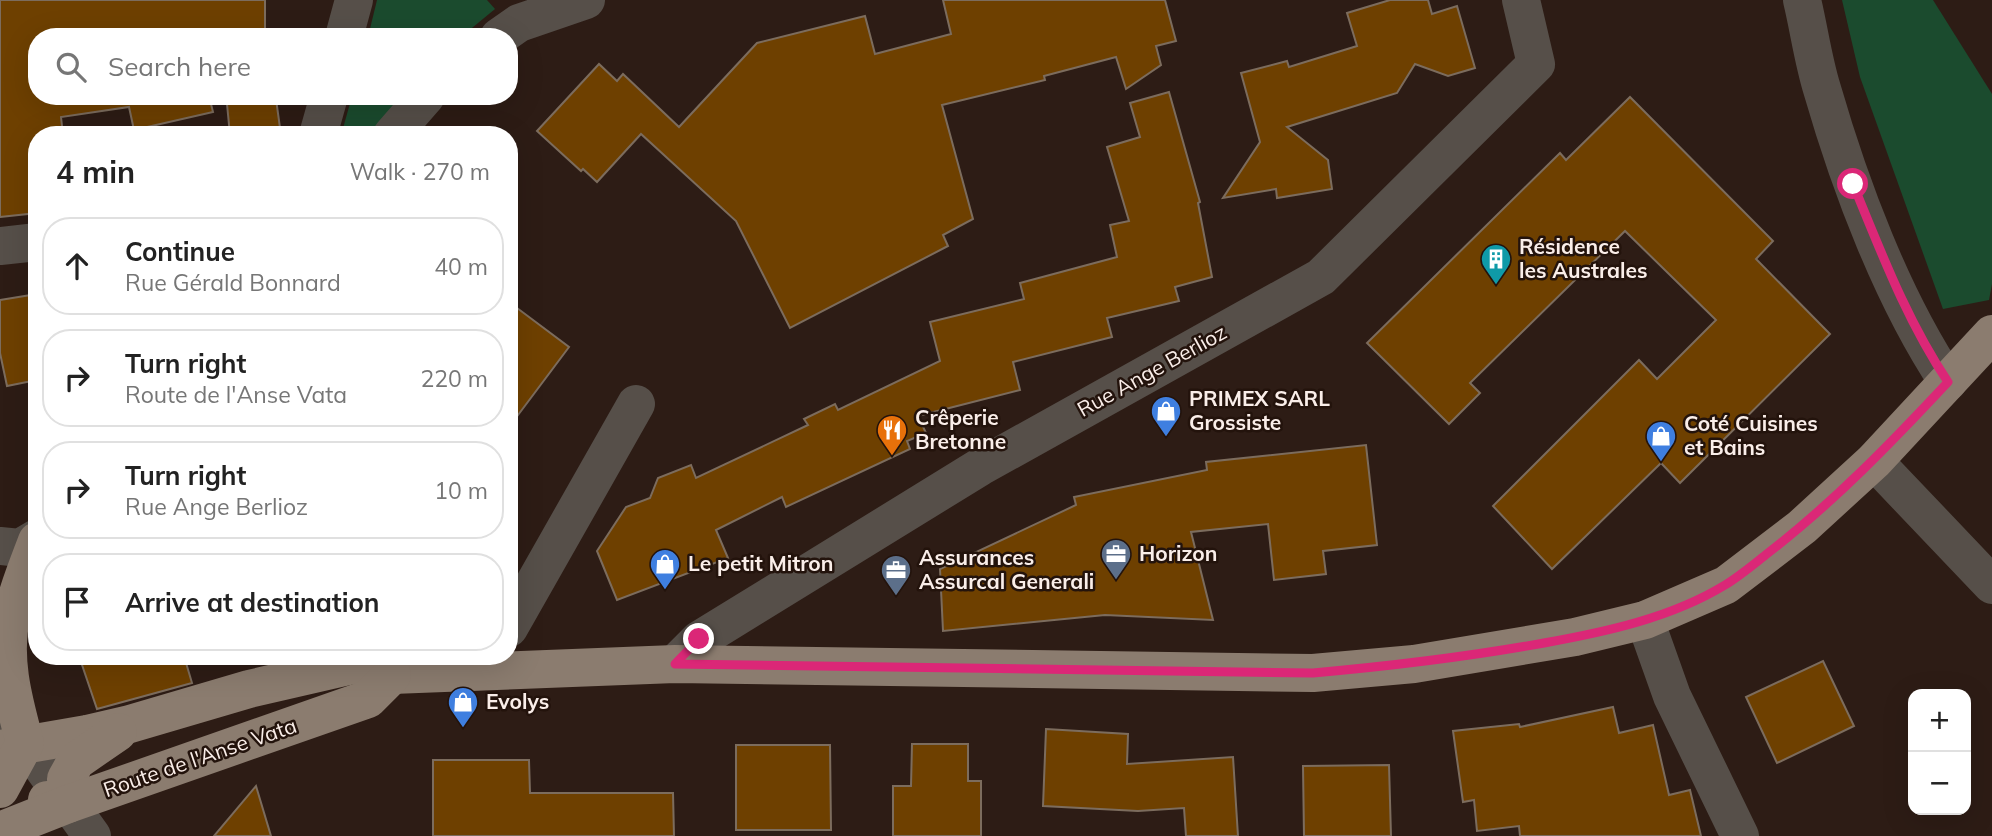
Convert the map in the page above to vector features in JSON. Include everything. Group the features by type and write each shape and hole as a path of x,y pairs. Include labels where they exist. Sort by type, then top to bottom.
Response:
{"main road":[{"path":"518,663 1313,673 1414,664 1575,637 1645,620 1726,585 1802,527 1874,461 1992,334"},
{"path":"28,565 11,615 9,685 12,746 0,790 68,804 66,779 76,761 130,724"},
{"path":"12,746 130,724 248,689 354,665 392,675 473,665"},
{"name":"Route de l'Anse Vata","path":"0,831 68,804 368,699 392,675"}],"street":[{"path":"346,28 354,0"},
{"path":"512,28 519,23 586,0"},
{"name":"Rue Ange Berlioz","path":"675,664 699,639 981,467 1321,278 1536,64 1521,0"},
{"path":"1802,0 1821,87 1853,184 1899,295 1948,382"},
{"path":"321,126 326,105"},
{"path":"400,126 418,105"},
{"path":"0,246 28,243"},
{"path":"518,612 636,404"},
{"path":"1874,461 1992,585"},
{"path":"0,546 20,548 28,544"},
{"path":"0,582 28,549"},
{"path":"1645,620 1672,696 1740,836"},
{"path":"0,699 12,746 68,804 92,836"}],"green space":[{"path":"377,0 487,0 495,9 472,28 370,28"},
{"path":"1842,0 1933,0 1992,94 1992,284 1989,300 1943,309 1860,77"},
{"path":"350,105 397,105 378,126 344,126"}],"building":[{"path":"0,0 265,0 265,28 28,28 28,105 211,105 213,112 152,126 133,126 129,107 61,117 62,126 28,126 28,214 0,217"},
{"path":"943,0 1165,0 1176,41 1156,46 1161,65 1126,89 1116,57 1044,76 1045,80 942,105 973,219 943,235 948,246 790,328 736,221 641,134 597,182 537,131 599,64 617,81 623,74 679,127 757,43 865,16 875,54 951,34"},
{"path":"1390,0 1428,0 1432,14 1457,6 1475,68 1448,76 1415,64 1397,93 1287,127 1328,160 1332,189 1277,198 1276,189 1223,198 1260,142 1241,73 1287,61 1289,67 1357,46 1347,13"},
{"path":"1169,92 1200,202 1198,203 1212,277 1175,287 1179,301 1107,318 1112,337 1013,362 1020,390 918,416 926,433 907,441 910,449 786,507 782,497 716,530 728,558 617,600 597,551 626,507 650,498 658,478 691,465 696,478 808,425 804,419 835,404 838,410 940,361 930,322 1024,299 1020,283 1117,257 1110,225 1129,221 1107,147 1140,137 1130,103"},
{"path":"1630,97 1773,241 1756,259 1830,334 1680,483 1661,463 1552,569 1493,506 1639,360 1657,379 1716,320 1625,231 1470,383 1480,393 1449,424 1367,343 1560,153 1566,160"},
{"path":"227,105 277,105 280,126 229,126"},
{"path":"28,295 28,382 7,386 0,353 0,300"},
{"path":"518,309 569,347 518,415"},
{"path":"1366,445 1377,545 1323,551 1326,574 1274,580 1268,524 1191,532 1213,620 1105,615 943,631 940,569 1076,505 1074,497 1207,470 1206,462"},
{"path":"1823,661 1854,726 1777,763 1746,697"},
{"path":"82,665 187,665 192,683 97,709"},
{"path":"1613,707 1619,733 1653,725 1669,795 1690,790 1701,836 1520,836 1519,826 1477,831 1474,800 1463,802 1453,731 1519,724 1520,727"},
{"path":"1046,729 1128,734 1127,764 1233,757 1238,836 1186,836 1184,808 1138,811 1043,806"},
{"path":"912,744 968,744 968,781 981,781 981,836 893,836 893,786 911,786"},
{"path":"736,745 830,745 831,830 736,830"},
{"path":"433,760 529,760 530,793 673,793 674,836 433,836"},
{"path":"1389,765 1391,836 1304,836 1303,766"},
{"path":"256,786 271,836 214,836"}],"place":[{"name":"Résidence les Australes","path":"1496,286"},
{"name":"PRIMEX SARL Grossiste","path":"1166,438"},
{"name":"Crêperie Bretonne","path":"892,457"},
{"name":"Coté Cuisines et Bains","path":"1661,463"},
{"name":"Horizon","path":"1116,581"},
{"name":"Le petit Mitron","path":"665,591"},
{"name":"Assurances Assurcal Generali","path":"896,597"},
{"name":"Evolys","path":"463,729"}],"route":[{"path":"699,639 675,664 1313,673 1414,664 1512,649 1645,620 1726,585 1802,527 1874,461 1948,382 1899,295 1853,184"}]}
